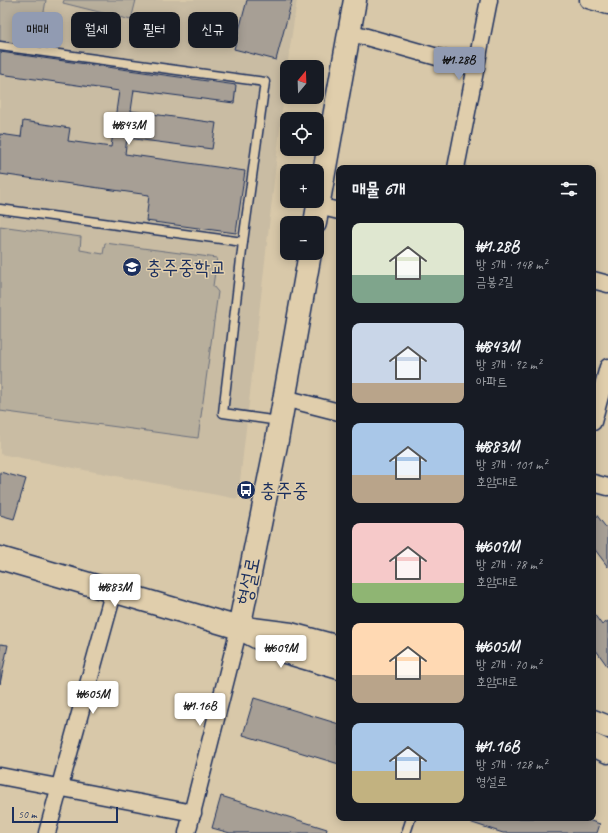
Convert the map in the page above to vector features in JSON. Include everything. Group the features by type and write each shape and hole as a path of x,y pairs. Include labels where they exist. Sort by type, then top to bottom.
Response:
{"street":[{"path":"336,211 317,214 355,0"},
{"path":"457,165 489,0"},
{"path":"588,0 608,6"},
{"path":"349,32 476,68"},
{"name":"형설로","path":"187,833 239,628 280,421 309,260"},
{"path":"596,281 608,284"},
{"path":"596,414 605,388 608,367"},
{"path":"284,398 336,411"},
{"path":"596,484 608,488"},
{"path":"0,558 114,590 239,628 291,634 336,646"},
{"path":"47,833 114,590"},
{"path":"239,628 285,652 336,667"},
{"path":"596,722 608,727"},
{"path":"596,746 608,752"},
{"path":"0,776 193,812"}],"lane":[{"path":"0,46 265,82 223,413 280,421"},
{"path":"0,209 244,242"},
{"path":"406,833 410,821"}],"shaded area":[{"name":"충주중학교","path":"0,0 297,0 288,60 280,60 280,104 283,104 282,112 280,112 280,129 238,499 0,454"},
{"path":"0,0 46,0 44,12 12,12 12,44 0,43"},
{"path":"64,0 136,0 133,12 129,12 129,20 121,18 121,12 99,12 63,3"},
{"path":"0,226 81,237 80,250 103,254 105,243 217,258 213,286 218,292 198,438 0,411"}],"building":[{"path":"247,0 292,0 276,60 234,49 238,48 238,34"},
{"path":"0,52 236,85 234,103 134,90 131,111 216,123 212,149 127,138 125,154 245,171 236,233 146,221 149,195 0,174 0,134 21,137 23,121 70,128 68,141 111,147 119,91 0,74"},
{"path":"0,472 26,479 14,519 0,515"},
{"path":"596,514 608,530 608,567 596,551"},
{"path":"596,617 602,625 608,621 608,667 596,650"},
{"path":"0,644 8,645 0,684"},
{"path":"254,698 336,723 336,763 243,735"},
{"path":"221,796 327,829 326,833 230,833 212,828"},
{"path":"466,821 591,821 600,824 597,833 503,833"}],"place":[{"name":"충주중학교","path":"132,267"},
{"name":"충주중","path":"246,490"}]}
